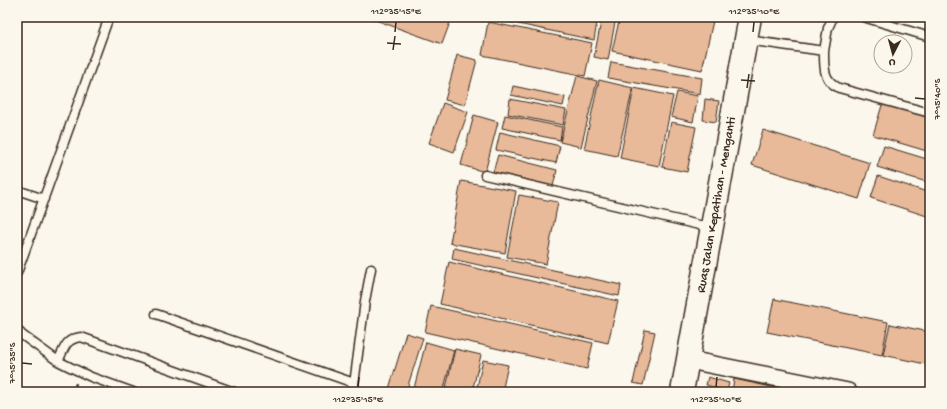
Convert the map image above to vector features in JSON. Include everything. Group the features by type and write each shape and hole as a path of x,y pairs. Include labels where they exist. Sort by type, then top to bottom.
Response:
{"main road":[{"name":"Ruas Jalan Kepatihan - Menganti","path":"682,392 713,228 750,17"}],"street":[{"path":"689,360 848,392"}],"lane":[{"path":"17,273 109,17"},
{"path":"833,17 828,28 824,51 825,71 832,85 930,113"},
{"path":"863,17 930,37"},
{"path":"746,39 824,51"},
{"path":"485,175 713,228"},
{"path":"17,190 44,199"},
{"path":"156,314 353,388 371,269"},
{"path":"17,330 58,360 91,377 133,392"},
{"path":"58,360 67,342 73,338 81,337 233,392"}],"building":[{"path":"367,17 452,17 442,44"},
{"path":"500,17 598,17 594,40 499,20"},
{"path":"602,17 616,17 608,60 594,57"},
{"path":"620,17 694,17 713,21 702,70 612,51"},
{"path":"488,22 592,43 585,76 482,55"},
{"path":"457,55 477,60 465,105 445,100"},
{"path":"611,62 702,78 700,94 608,78"},
{"path":"577,76 597,81 581,147 560,142"},
{"path":"599,80 633,88 617,156 584,149"},
{"path":"513,86 565,97 563,106 511,95"},
{"path":"634,88 673,96 659,166 620,158"},
{"path":"677,92 698,96 693,122 671,117"},
{"path":"510,99 566,110 563,125 508,114"},
{"path":"705,99 719,101 716,122 703,120"},
{"path":"883,102 930,117 930,152 873,135"},
{"path":"443,103 468,112 454,152 429,143"},
{"path":"474,115 498,122 485,172 461,165"},
{"path":"505,115 562,127 560,140 502,128"},
{"path":"671,122 696,127 687,172 662,167"},
{"path":"763,130 870,163 859,199 752,165"},
{"path":"500,132 560,146 556,163 496,150"},
{"path":"884,146 930,160 930,183 877,167"},
{"path":"498,155 557,170 553,186 493,172"},
{"path":"878,176 930,193 930,217 871,198"},
{"path":"461,181 516,191 505,253 450,243"},
{"path":"519,195 558,202 546,264 507,257"},
{"path":"454,248 621,285 619,296 452,259"},
{"path":"449,262 618,301 608,343 440,304"},
{"path":"774,299 888,322 882,355 767,332"},
{"path":"431,306 593,343 587,369 425,332"},
{"path":"890,324 930,332 930,365 883,355"},
{"path":"645,330 655,332 643,385 633,383"},
{"path":"406,333 423,338 406,392 388,392"},
{"path":"426,342 454,350 443,392 413,392"},
{"path":"455,349 481,355 472,392 445,392"},
{"path":"483,360 508,365 502,392 476,392"},
{"path":"708,377 729,383 727,391 706,385"},
{"path":"734,379 781,389 780,392 732,391"}]}
